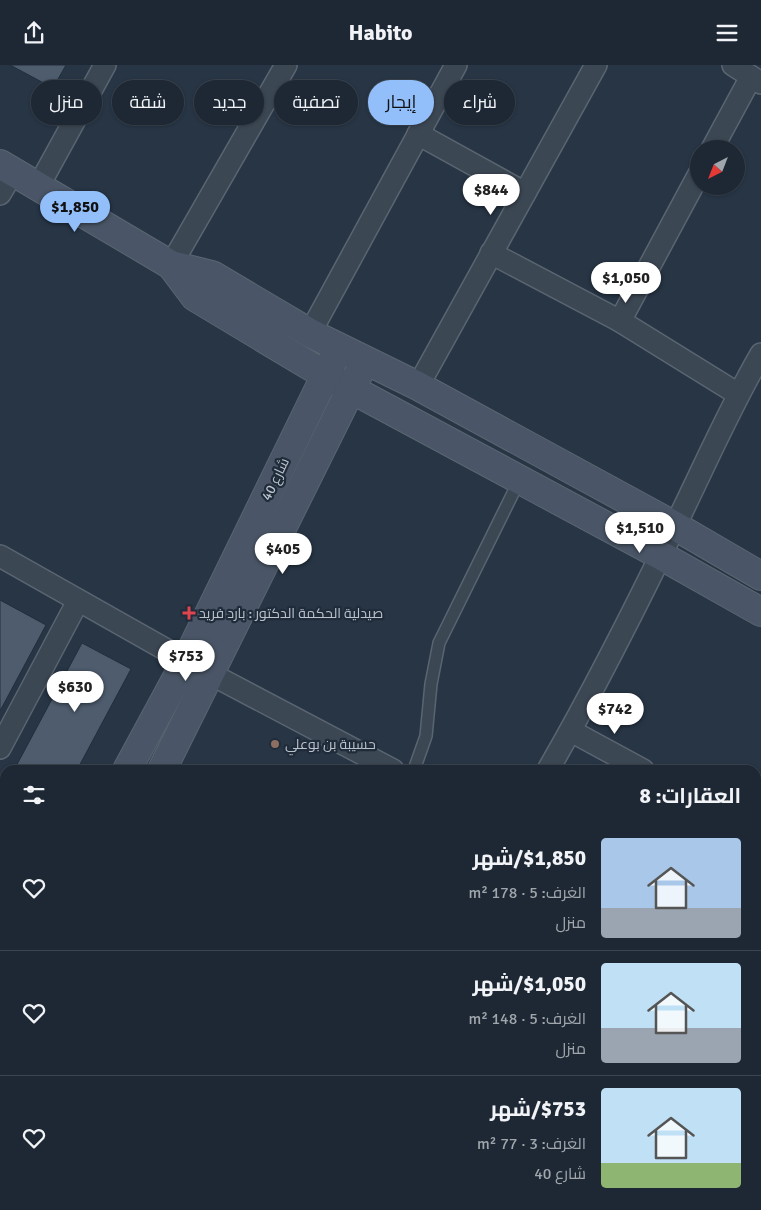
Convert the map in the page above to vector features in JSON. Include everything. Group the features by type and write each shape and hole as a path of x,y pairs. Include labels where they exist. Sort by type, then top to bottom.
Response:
{"street":[{"path":"38,187 105,65"},
{"path":"171,265 286,65"},
{"path":"310,333 456,65"},
{"path":"418,386 596,65"},
{"path":"718,140 756,80 733,65"},
{"path":"418,135 525,193"},
{"path":"4,177 38,187 171,265 212,275 310,333 418,386 675,526 761,576"},
{"path":"620,321 690,191"},
{"path":"491,253 620,321 738,394"},
{"path":"171,265 195,297 325,375 660,555 761,612"},
{"name":"شارع 40","path":"130,765 186,661 339,348"},
{"path":"551,765 571,731 675,526 738,394 761,354"},
{"name":"شارع 40","path":"164,765 366,361"},
{"path":"0,555 186,661 384,765"},
{"path":"0,748 78,601"},
{"path":"571,731 634,765"}],"lane":[{"path":"416,765 426,735 431,684 439,643 520,479"}],"building":[{"path":"10,65 66,65 58,80 38,80"},
{"path":"0,600 46,625 0,711"},
{"path":"82,643 131,669 80,765 17,765"}],"place":[{"name":"صيدلية الحكمة الدكتور : بارد فريد","path":"189,613"},
{"name":"حسيبة بن بوعلي","path":"275,744"}]}
